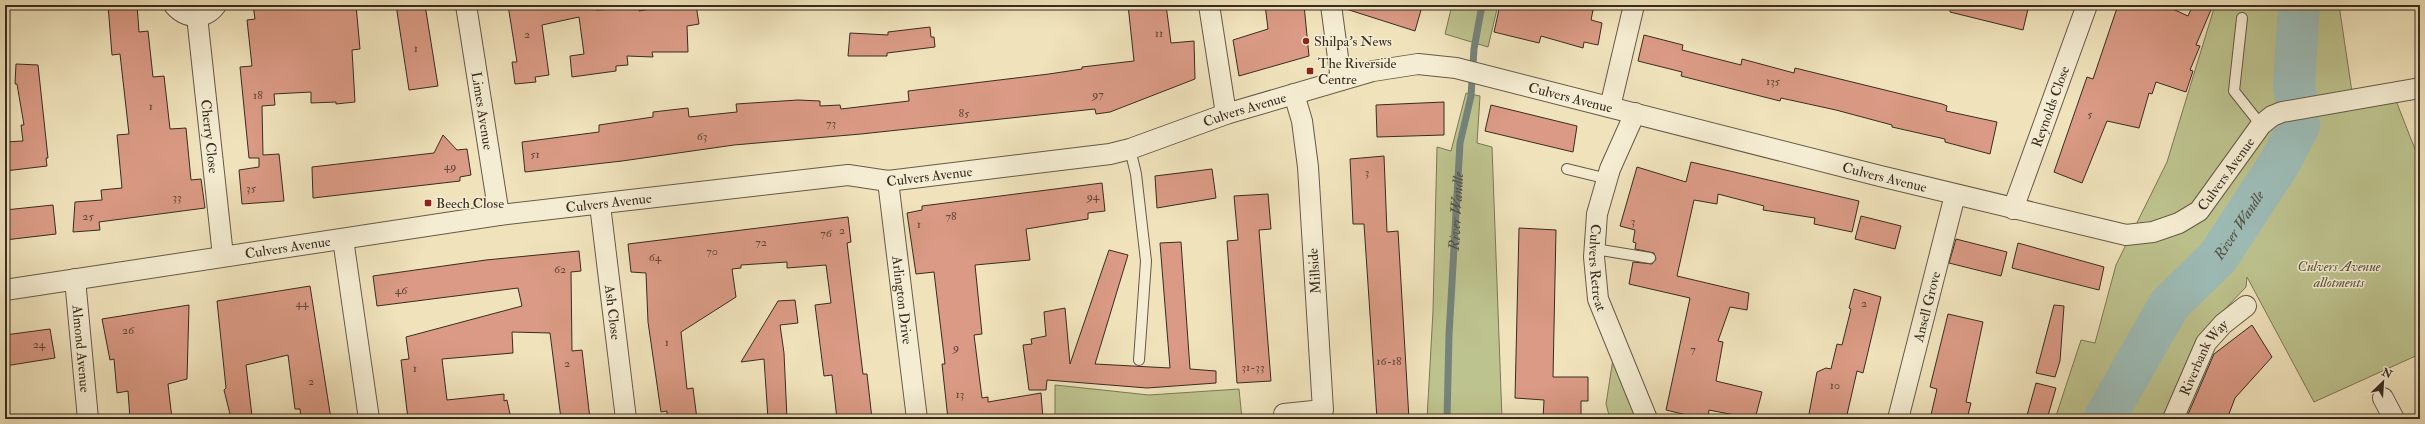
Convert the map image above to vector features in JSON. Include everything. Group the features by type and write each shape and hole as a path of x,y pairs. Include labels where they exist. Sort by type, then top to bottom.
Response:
{"street":[{"path":"174,5 181,12 197,16 205,14 216,5"},
{"name":"Limes Avenue","path":"466,5 499,216"},
{"path":"1210,5 1226,114"},
{"path":"1331,5 1342,80"},
{"path":"1610,107 1634,5"},
{"name":"Reynolds Close","path":"2013,209 2087,5"},
{"name":"Cherry Close","path":"197,16 223,256"},
{"name":"Culvers Avenue","path":"5,290 223,256 499,216 848,175 888,181 1087,157 1130,149 1226,114 1342,80 1402,65 1437,64 1955,195 2126,236 2153,232 2179,223 2199,211 2261,125 2272,116 2282,112 2420,88"},
{"name":"Millside","path":"1284,414 1323,410 1306,152 1302,121 1294,94"},
{"name":"Culvers Retreat","path":"1635,113 1608,179 1597,214 1595,249 1598,299 1647,419"},
{"name":"Arlington Drive","path":"888,181 918,419"},
{"name":"Ansell Grove","path":"1898,419 1955,195"},
{"name":"Ash Close","path":"600,205 626,419"},
{"path":"343,239 369,419"},
{"name":"Almond Avenue","path":"75,279 88,419"},
{"name":"Riverbank Way","path":"2173,419 2206,343 2223,324 2246,306"},
{"path":"2383,398 2394,419"}],"lane":[{"path":"2242,18 2234,91 2261,125"},
{"path":"1130,149 1136,174 1146,260 1139,360"},
{"path":"1567,170 1608,179"},
{"path":"1595,249 1650,258"}],"green space":[{"path":"1452,5 1498,5 1488,47 1445,34"},
{"name":"Culvers Avenue allotments","path":"2215,5 2339,5 2353,99 2393,93 2420,162 2420,354 2314,402 2247,277 2246,287 2203,332 2166,419 2055,419 2081,340 2095,343 2116,265 2167,162"},
{"path":"1466,93 1480,96 1477,143 1492,147 1502,419 1427,419 1433,311 1437,147 1451,151"},
{"path":"1613,359 1642,419 1610,419 1606,404"},
{"path":"1055,385 1149,395 1239,389 1242,419 1055,419"}],"building":[{"path":"108,5 137,5 139,32 148,31 153,77 164,76 170,129 186,128 191,180 201,179 205,208 99,222 100,230 73,232 75,202 102,200 101,190 122,188 117,135 129,134 120,54 112,55"},
{"path":"253,5 356,5 360,49 352,50 355,102 336,104 336,102 311,103 311,92 274,94 275,105 262,106 263,155 279,154 284,201 242,204 239,170 259,167 259,158 249,158 240,67 252,66 247,20 255,19"},
{"path":"396,5 425,5 438,86 409,90"},
{"path":"508,5 596,5 596,10 638,8 639,11 676,5 696,5 699,24 687,26 688,52 652,52 653,57 627,56 628,65 616,66 616,71 572,77 570,56 584,54 579,17 542,25 549,75 535,77 536,82 515,84 512,62 517,62"},
{"path":"1128,5 1166,5 1171,43 1194,41 1195,79 1110,112 1096,114 1095,109 861,134 734,145 622,161 525,172 522,142 599,132 599,125 653,117 653,112 688,108 689,117 737,112 736,104 798,100 820,101 820,106 840,105 841,109 909,101 908,91 1049,74 1082,69 1082,67 1134,61"},
{"path":"1265,5 1304,5 1309,56 1239,76 1233,40 1268,29"},
{"path":"1347,5 1406,5 1421,10 1415,31 1346,9"},
{"path":"1500,5 1574,5 1593,10 1591,20 1602,23 1598,45 1584,42 1583,48 1541,36 1539,43 1494,32"},
{"path":"1950,5 2029,5 2023,30 1950,12"},
{"path":"2118,5 2164,5 2188,16 2193,5 2213,5 2196,45 2200,46 2190,70 2193,71 2186,92 2156,82 2152,94 2149,93 2139,128 2107,121 2082,183 2054,172 2087,77 2093,79"},
{"path":"930,27 931,37 934,37 935,47 887,53 887,56 848,56 850,33 888,35 888,32"},
{"path":"1644,35 1683,45 1682,50 1741,65 1742,59 1794,73 1795,68 1942,104 1947,106 1946,111 1997,122 1990,154 1945,142 1945,139 1892,127 1892,125 1836,110 1781,98 1780,101 1681,76 1682,72 1638,61"},
{"path":"16,64 38,65 48,158 46,158 47,166 5,171 5,142 23,141 21,125 24,125 17,84 15,84"},
{"path":"1444,102 1444,135 1377,137 1376,105"},
{"path":"1491,105 1577,126 1573,152 1485,131"},
{"path":"443,135 457,150 467,149 471,175 460,177 460,181 313,198 312,167 434,153"},
{"path":"1384,156 1387,232 1398,231 1409,419 1377,419 1364,224 1353,224 1350,159"},
{"path":"1691,162 1859,201 1852,232 1814,224 1815,218 1763,210 1764,206 1718,194 1717,204 1694,200 1677,276 1749,293 1747,310 1730,307 1718,341 1723,342 1716,381 1762,392 1755,419 1709,410 1708,419 1703,419 1666,410 1690,298 1629,284 1633,262 1652,264 1656,259 1654,253 1635,249 1636,243 1633,242 1635,230 1620,226 1637,167 1686,182"},
{"path":"1212,169 1216,198 1157,208 1155,176"},
{"path":"1102,183 1105,211 1088,213 1088,219 1026,229 1030,260 975,265 982,334 974,335 982,398 988,397 988,402 1041,393 1043,419 948,419 942,364 945,364 934,272 916,274 907,213 922,210 922,206"},
{"path":"1268,194 1271,229 1259,230 1271,381 1237,383 1227,241 1238,240 1234,196"},
{"path":"53,205 56,234 5,240 5,210"},
{"path":"1861,216 1901,226 1895,249 1855,239"},
{"path":"848,217 851,242 847,243 863,374 867,374 872,419 837,419 832,375 824,376 815,305 831,303 826,265 787,268 787,262 741,265 741,268 732,269 736,297 681,332 687,389 693,388 697,419 667,419 667,411 661,412 648,322 646,273 631,272 628,244"},
{"path":"1519,228 1556,230 1553,377 1588,377 1588,401 1581,401 1581,419 1543,419 1544,400 1515,398"},
{"path":"1956,239 2007,252 2001,276 1949,263"},
{"path":"1181,242 1190,369 1216,371 1216,383 1147,388 1047,380 1046,390 1029,390 1023,345 1032,344 1031,339 1046,336 1044,312 1065,308 1070,364 1109,250 1128,255 1095,364 1170,368 1160,243"},
{"path":"2018,243 2104,267 2099,290 2012,268"},
{"path":"579,251 581,271 571,272 572,351 582,350 590,419 561,419 550,333 512,332 513,353 442,359 447,400 504,394 504,401 507,400 511,419 408,419 401,360 409,359 406,337 522,306 518,288 377,306 373,276 486,260"},
{"path":"310,286 331,419 301,419 300,409 295,409 288,355 246,365 252,416 231,418 224,390 226,388 217,301"},
{"path":"1854,289 1881,297 1863,373 1857,371 1846,419 1808,419 1817,372 1826,368 1831,369 1837,344 1842,345 1851,309 1849,308"},
{"path":"795,300 798,323 780,325 784,353 787,419 768,419 764,359 741,362 778,301"},
{"path":"189,305 187,379 168,384 172,419 130,419 128,391 117,393 114,359 110,360 102,319"},
{"path":"2054,305 2064,306 2060,361 2055,377 2036,373"},
{"path":"1948,314 1983,322 1966,402 1971,403 1967,419 1930,419 1937,389 1930,387"},
{"path":"2252,325 2272,357 2235,398 2227,419 2186,419 2214,354"},
{"path":"50,329 55,358 5,366 5,335"},
{"path":"2036,383 2056,388 2047,419 2026,419"}],"waterway":[{"name":"River Wandle","path":"1447,419 1449,335 1460,143 1471,96 1474,49 1482,5"},
{"name":"River Wandle","path":"2104,419 2169,305 2218,257 2279,164 2299,126 2294,83 2299,5"}],"place":[{"name":"Shilpa's News","path":"1306,41"},
{"name":"The Riverside Centre","path":"1310,71"},
{"name":"Beech Close","path":"428,203"}]}
